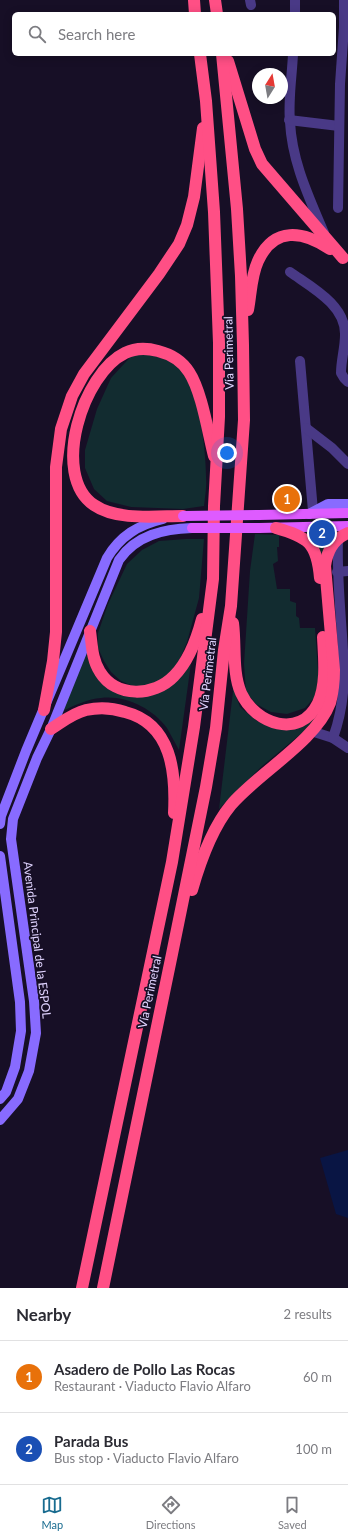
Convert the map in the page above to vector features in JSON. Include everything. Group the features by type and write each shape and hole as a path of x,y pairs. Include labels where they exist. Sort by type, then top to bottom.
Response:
{"highway":[{"path":"194,0 196,12"},
{"path":"215,0 217,12"},
{"name":"Vía Perimetral","path":"82,1288 172,862 194,727 213,579 214,506 220,417 219,343 214,212 206,101 200,56"},
{"name":"Vía Perimetral","path":"103,1288 172,954 216,728 224,650 232,606 244,420 244,344 237,209 222,56"},
{"path":"226,56 255,149 262,164 346,260"},
{"path":"44,710 53,661 56,632 56,467 61,429 72,396 84,374 163,268 183,235 194,197 206,101"},
{"path":"244,344 252,283 258,261 267,246 275,239 294,234 318,241 346,260"},
{"path":"183,516 124,515 109,512 98,508 89,501 79,485 75,472 73,454 77,428 93,385 107,366 125,352 144,349 166,354 182,363 189,372 197,390 217,469"},
{"path":"232,606 236,674 239,687 244,698 256,713 272,722 286,724 302,720 311,713 318,703 322,686 324,654 319,570 315,552 307,540 297,534 276,528"},
{"path":"172,954 201,863 224,816 239,796 311,731 327,708 331,699 333,686 333,662 326,556 329,548 343,536"},
{"path":"90,631 93,654 97,666 102,676 110,683 126,691 137,692 149,691 161,687 178,672 191,650 202,621 213,579"},
{"path":"51,729 85,710 99,709 113,709 129,713 141,718 152,727 164,743 170,757 173,773 175,788 172,862"}],"main road":[{"path":"311,512 328,504 348,504"},
{"path":"0,824 1,816 10,791 31,738 104,564 113,548 126,535 142,526 164,519 183,516 259,515 311,512 348,513"},
{"path":"276,528 348,526"},
{"name":"Avenida Principal de la ESPOL","path":"0,1120 18,1099 29,1071 36,1033 29,958 11,839 14,819 43,743 51,729 119,560 136,542 150,535 169,530 192,528 276,528"},
{"path":"31,738 34,744 39,745 43,743"},
{"path":"10,791 23,794"},
{"name":"Avenida Principal de la ESPOL","path":"0,856 20,1002 22,1031 15,1067 6,1092 0,1099"},
{"path":"14,960 29,958"}],"street":[{"path":"295,12 296,0"},
{"path":"338,208 339,126 344,85 345,43 339,27 344,0"},
{"path":"293,56 289,120 294,156 299,172 327,239"},
{"path":"289,120 339,126"},
{"path":"290,272 316,290 335,306 342,319 346,334 342,373 348,382"},
{"path":"300,361 311,512"},
{"path":"306,428 332,448 348,464"},
{"path":"333,738 342,709 345,688 346,667 344,621 337,572 343,536"},
{"path":"337,572 348,572"},
{"path":"311,731 333,738 348,748"}],"green space":[{"path":"135,352 172,362 182,370 188,378 197,404 205,452 206,491 204,506 183,509 131,507 107,501 94,489 85,468 85,450 97,409 111,378"},
{"path":"337,532 323,559 317,546 307,534"},
{"path":"255,534 279,535 279,547 277,547 278,561 273,564 277,589 290,589 290,601 296,603 296,616 299,618 300,628 315,628 319,685 314,698 305,708 287,714 271,712 256,704 246,692 244,664 250,571"},
{"path":"204,539 199,598 187,642 177,666 168,676 152,685 135,687 121,681 111,672 98,648 98,633 108,604 127,564 142,550 159,541"},
{"path":"85,650 92,666 120,691 175,682 184,674 192,656 179,750 167,728 161,721 147,709 129,701 110,698 96,699 63,711"},
{"path":"234,683 235,693 240,707 257,721 280,729 318,714 309,727 261,767 219,809"}],"shaded area":[{"path":"348,1150 348,1218 336,1214 320,1158"}],"place":[{"name":"Asadero de Pollo Las Rocas","path":"287,499"},
{"name":"Parada Bus","path":"322,533"}]}
